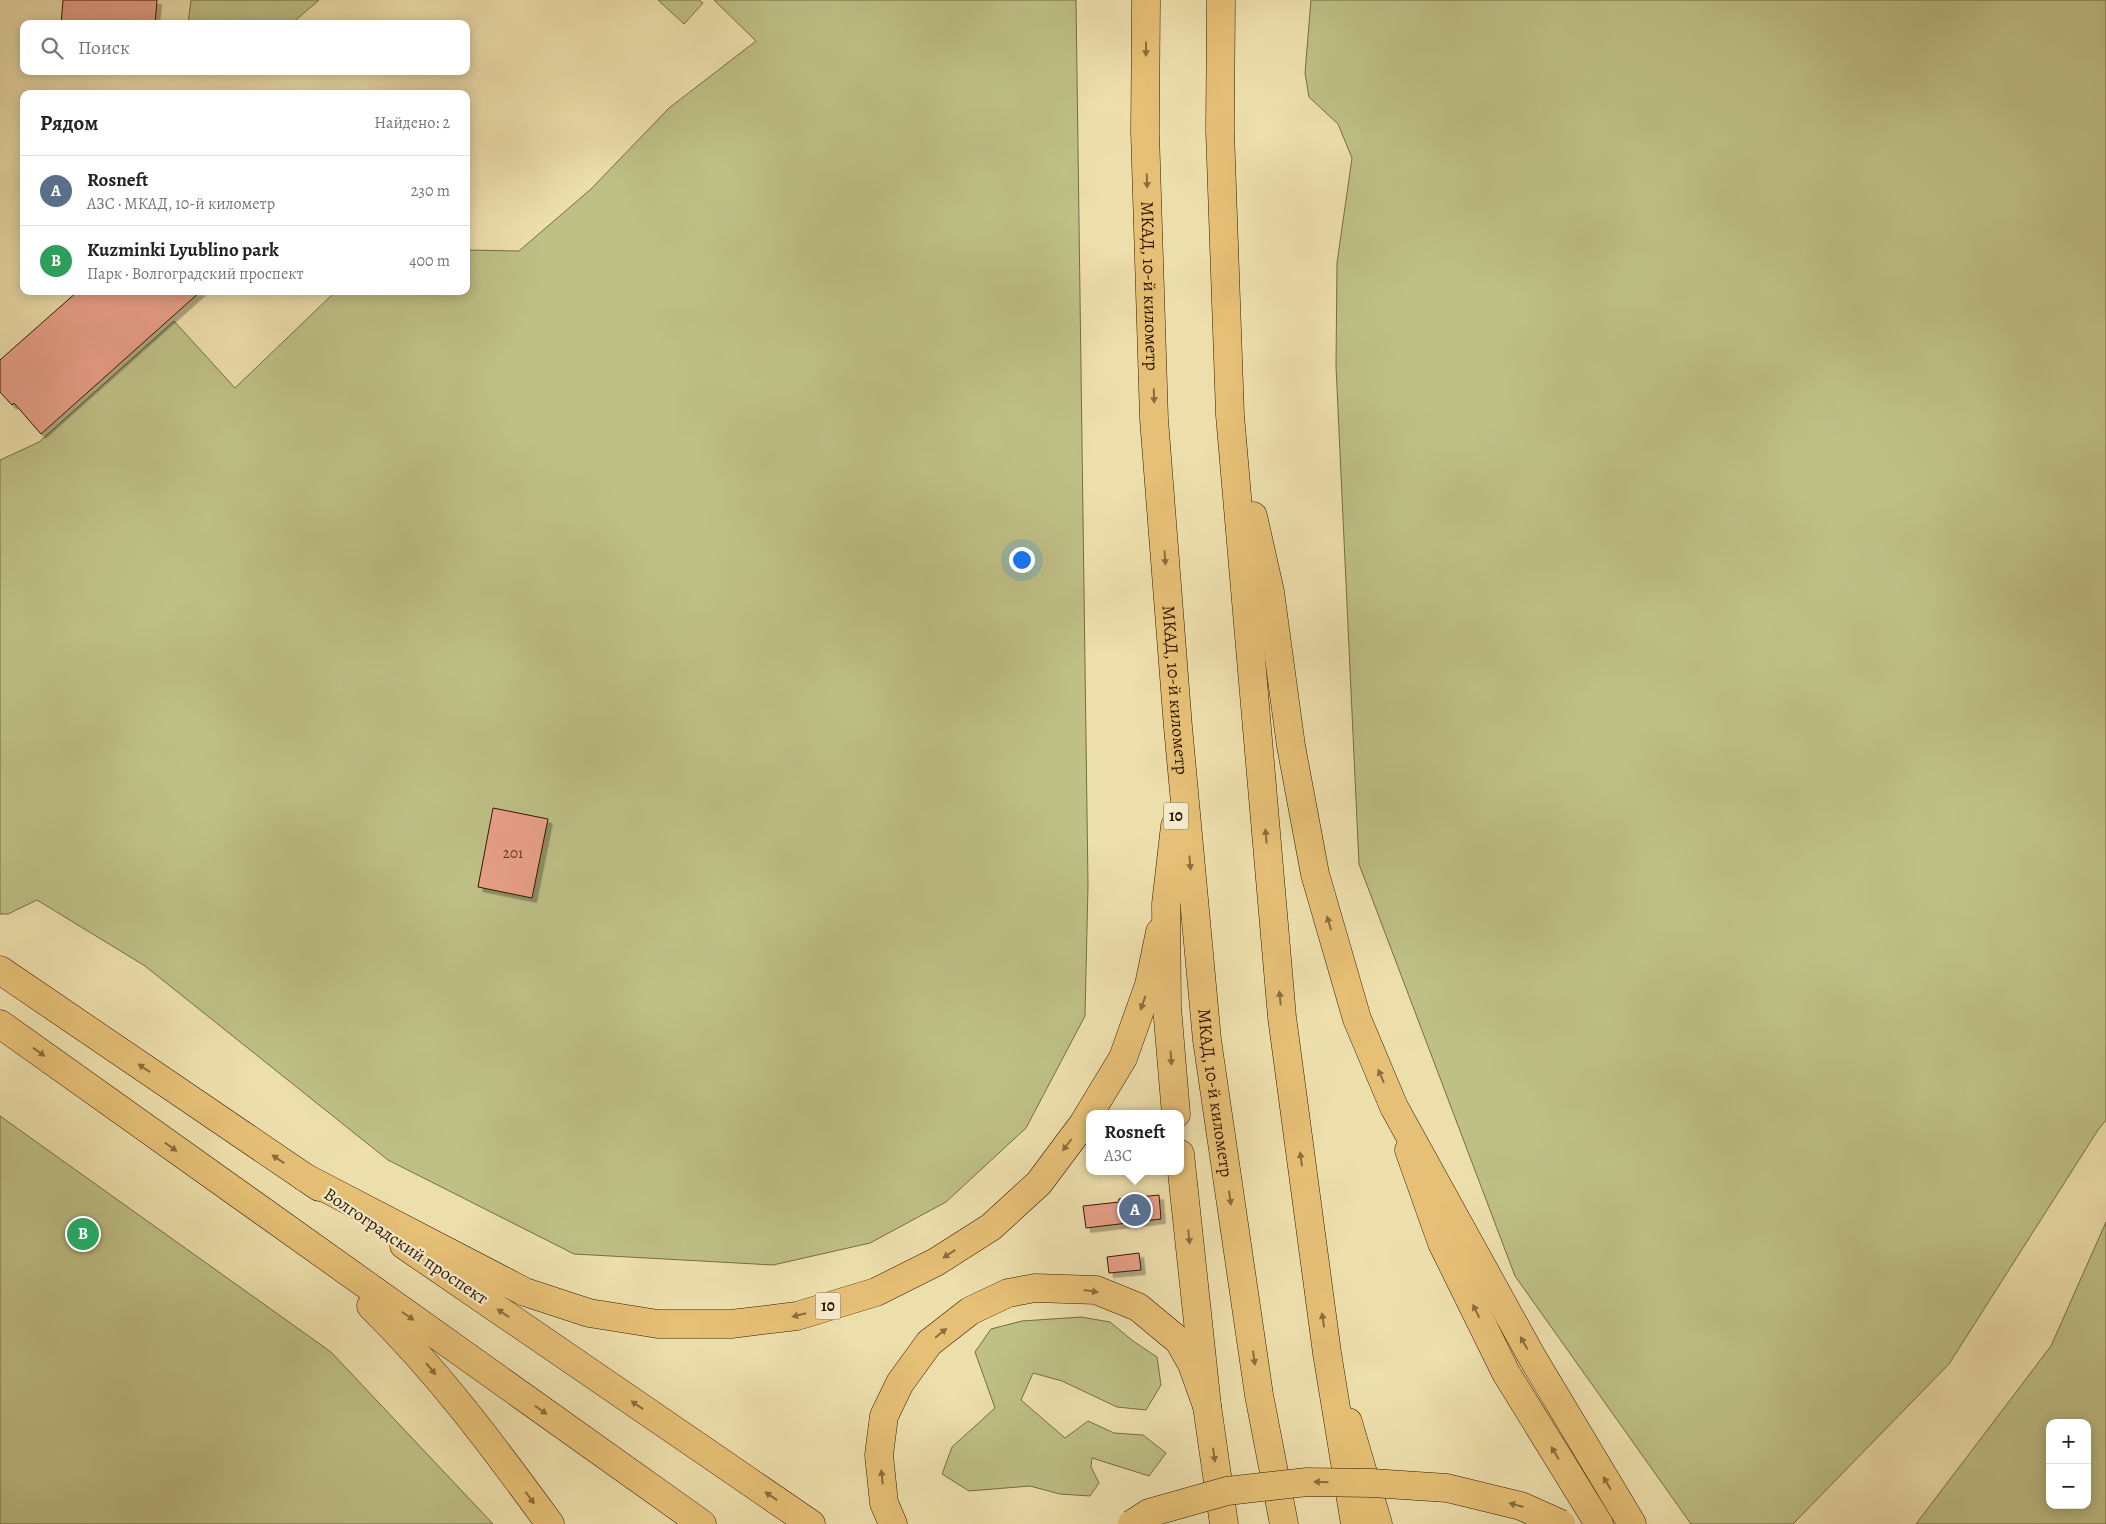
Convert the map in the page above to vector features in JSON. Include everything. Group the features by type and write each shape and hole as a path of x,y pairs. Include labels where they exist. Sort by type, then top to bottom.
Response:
{"main road":[{"name":"МКАД, 10-й километр","path":"1146,0 1145,132 1154,420 1178,727 1207,1040 1259,1395 1284,1524"},
{"path":"1221,0 1220,131 1230,415 1282,1018 1327,1353 1355,1524"},
{"path":"1230,415 1270,592 1291,746 1315,874 1357,1019 1394,1107 1450,1261 1506,1373 1600,1524"},
{"name":"10","path":"1092,1110 1124,1058 1149,985 1166,904 1176,819 1178,727"},
{"path":"1166,904 1167,1006 1176,1110"},
{"name":"Волгоградский проспект","path":"0,970 811,1524"},
{"path":"0,1024 702,1524"},
{"path":"1394,1107 1532,1356 1632,1524"},
{"name":"10","path":"304,1176 525,1292 589,1314 658,1324 731,1324 796,1316 876,1292 936,1262 991,1227 1039,1183 1086,1119"},
{"path":"1182,1175 1207,1406 1224,1524"},
{"path":"311,1247 410,1345 474,1421 550,1524"},
{"path":"893,1524 884,1503 880,1455 884,1416 900,1383 929,1343 970,1310 1008,1292 1035,1288 1096,1290 1138,1307 1179,1341 1192,1364 1207,1406"},
{"path":"1327,1353 1378,1524"},
{"path":"1132,1524 1148,1513 1227,1490 1307,1482 1372,1483 1448,1488 1521,1506 1561,1524"},
{"path":"669,1500 687,1524"}],"green space":[{"path":"191,0 319,0 296,20 188,20"},
{"path":"658,0 699,0 703,3 684,24"},
{"path":"714,0 1076,0 1088,885 1085,1016 1026,1128 946,1202 870,1243 773,1265 574,1254 388,1160 145,966 37,900 8,914 0,914 0,460 39,442 174,321 235,388 332,295 470,295 470,250 519,251 591,189 669,108 756,41"},
{"path":"1311,0 2106,0 2106,1120 1949,1364 1793,1524 1691,1524 1515,1276 1359,864 1336,366 1337,263 1352,158 1338,124 1309,97 1305,73"},
{"path":"0,1116 331,1352 493,1524 0,1524"},
{"path":"2106,1222 2106,1524 1916,1524 2051,1346"},
{"path":"1081,1317 1110,1322 1133,1341 1157,1357 1161,1385 1146,1410 1117,1407 1062,1381 1033,1373 1021,1400 1065,1438 1088,1421 1114,1433 1143,1435 1166,1453 1149,1476 1092,1458 1091,1467 1099,1483 1090,1496 1060,1494 1030,1486 969,1491 942,1474 952,1447 995,1408 975,1352 991,1329 1022,1321"}],"building":[{"path":"63,0 157,0 155,20 61,20"},
{"path":"73,295 197,295 41,434 14,403 12,405 0,392 0,360"},
{"path":"493,808 548,819 532,898 478,887"},
{"path":"1159,1195 1161,1219 1086,1228 1083,1206 1119,1202 1119,1199"},
{"path":"1139,1253 1141,1270 1109,1273 1107,1257"}],"place":[{"name":"Rosneft","path":"1135,1210"},
{"name":"Kuzminki Lyublino park","path":"83,1234"}]}
